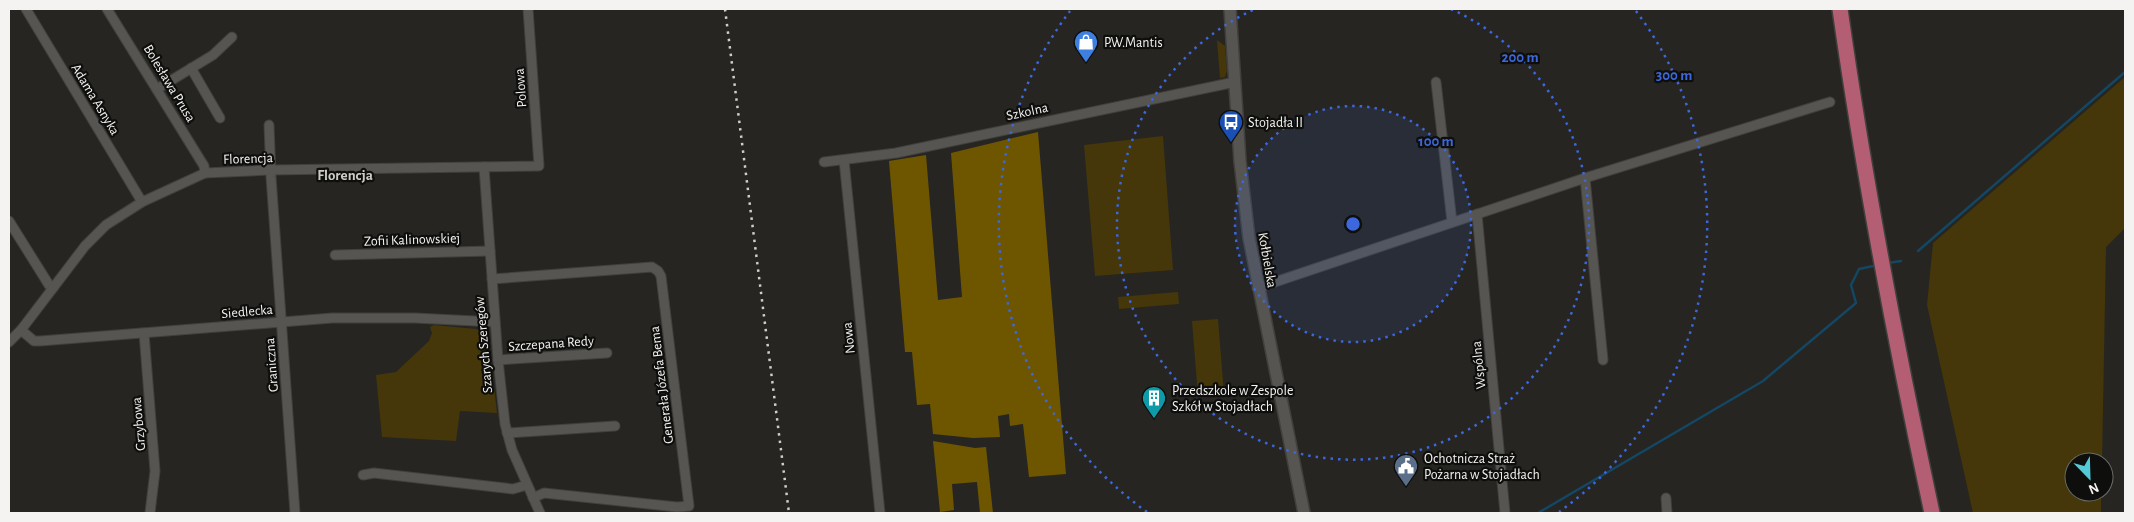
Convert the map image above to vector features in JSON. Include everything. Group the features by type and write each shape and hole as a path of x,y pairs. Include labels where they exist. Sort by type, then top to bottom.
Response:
{"main road":[{"path":"1840,9 1864,160 1932,513"}],"street":[{"name":"Adama Asnyka","path":"26,9 142,202"},
{"name":"Bolesława Prusa","path":"107,9 204,166 205,173"},
{"name":"Polowa","path":"528,9 540,166"},
{"name":"Kołbielska","path":"1230,9 1243,189 1257,288 1304,513"},
{"path":"157,90 213,55 232,37"},
{"path":"191,68 220,118"},
{"name":"Szkolna","path":"824,162 896,153 1235,82"},
{"path":"1436,82 1452,222"},
{"path":"1257,288 1585,178 1830,102"},
{"name":"Graniczna","path":"269,125 270,170 295,513"},
{"name":"Nowa","path":"844,160 880,513"},
{"name":"Florencja","path":"21,330 96,234 115,218 142,202 205,173 270,170 540,166"},
{"name":"Szarych Szeregów","path":"484,167 498,360 507,433 532,498 540,513"},
{"path":"1585,178 1603,360"},
{"name":"Wspólna","path":"1477,214 1505,513"},
{"path":"9,221 49,285 53,288"},
{"name":"Zofii Kalinowskiej","path":"335,255 490,251"},
{"name":"Generała Józefa Bema","path":"492,279 652,268 658,271 661,276 689,506 677,507 544,493 532,498"},
{"name":"Siedlecka","path":"21,330 38,342 282,322 357,318 496,322"},
{"path":"9,342 21,330"},
{"name":"Grzybowa","path":"144,333 155,471 150,513"},
{"name":"Szczepana Redy","path":"498,360 607,353"},
{"path":"507,433 615,426"},
{"path":"362,475 374,473 513,489 527,484"},
{"path":"1666,498 1667,513"}],"shaded area":[{"path":"1217,40 1225,46 1227,70 1225,77 1220,78"},
{"path":"2125,77 2125,228 2106,247 2102,452 2064,452 2064,502 2101,502 2101,513 1973,513 1927,305 1933,243"},
{"path":"1038,132 1066,474 1029,477 1023,424 1010,426 1009,414 998,416 1000,437 973,438 933,434 930,404 917,405 912,352 905,352 889,161 926,155 938,300 962,297 951,153"},
{"path":"1163,136 1173,270 1095,276 1084,145"},
{"path":"1178,292 1179,304 1119,309 1118,297"},
{"path":"1218,319 1224,394 1198,396 1192,321"},
{"path":"434,325 476,329 479,330 480,344 489,343 497,413 460,411 456,441 382,437 376,375 396,372 429,341 432,333 430,327"},
{"path":"933,441 975,448 986,447 993,513 980,513 977,482 952,484 954,510 940,512"}],"waterway":[{"path":"1918,251 2125,72"},
{"path":"1888,263 1901,261"},
{"path":"1538,513 1763,381 1856,303 1851,285 1859,269 1878,265"}],"railway":[{"path":"725,9 789,513"}],"place":[{"name":"P.W.Mantis","path":"1086,63"},
{"name":"Stojadła II","path":"1231,143"},
{"name":"Przedszkole w Zespole Szkół w Stojadłach","path":"1154,419"},
{"name":"Ochotnicza Straż Pożarna w Stojadłach","path":"1406,487"}],"district":[{"name":"Florencja","path":"345,175"}]}
